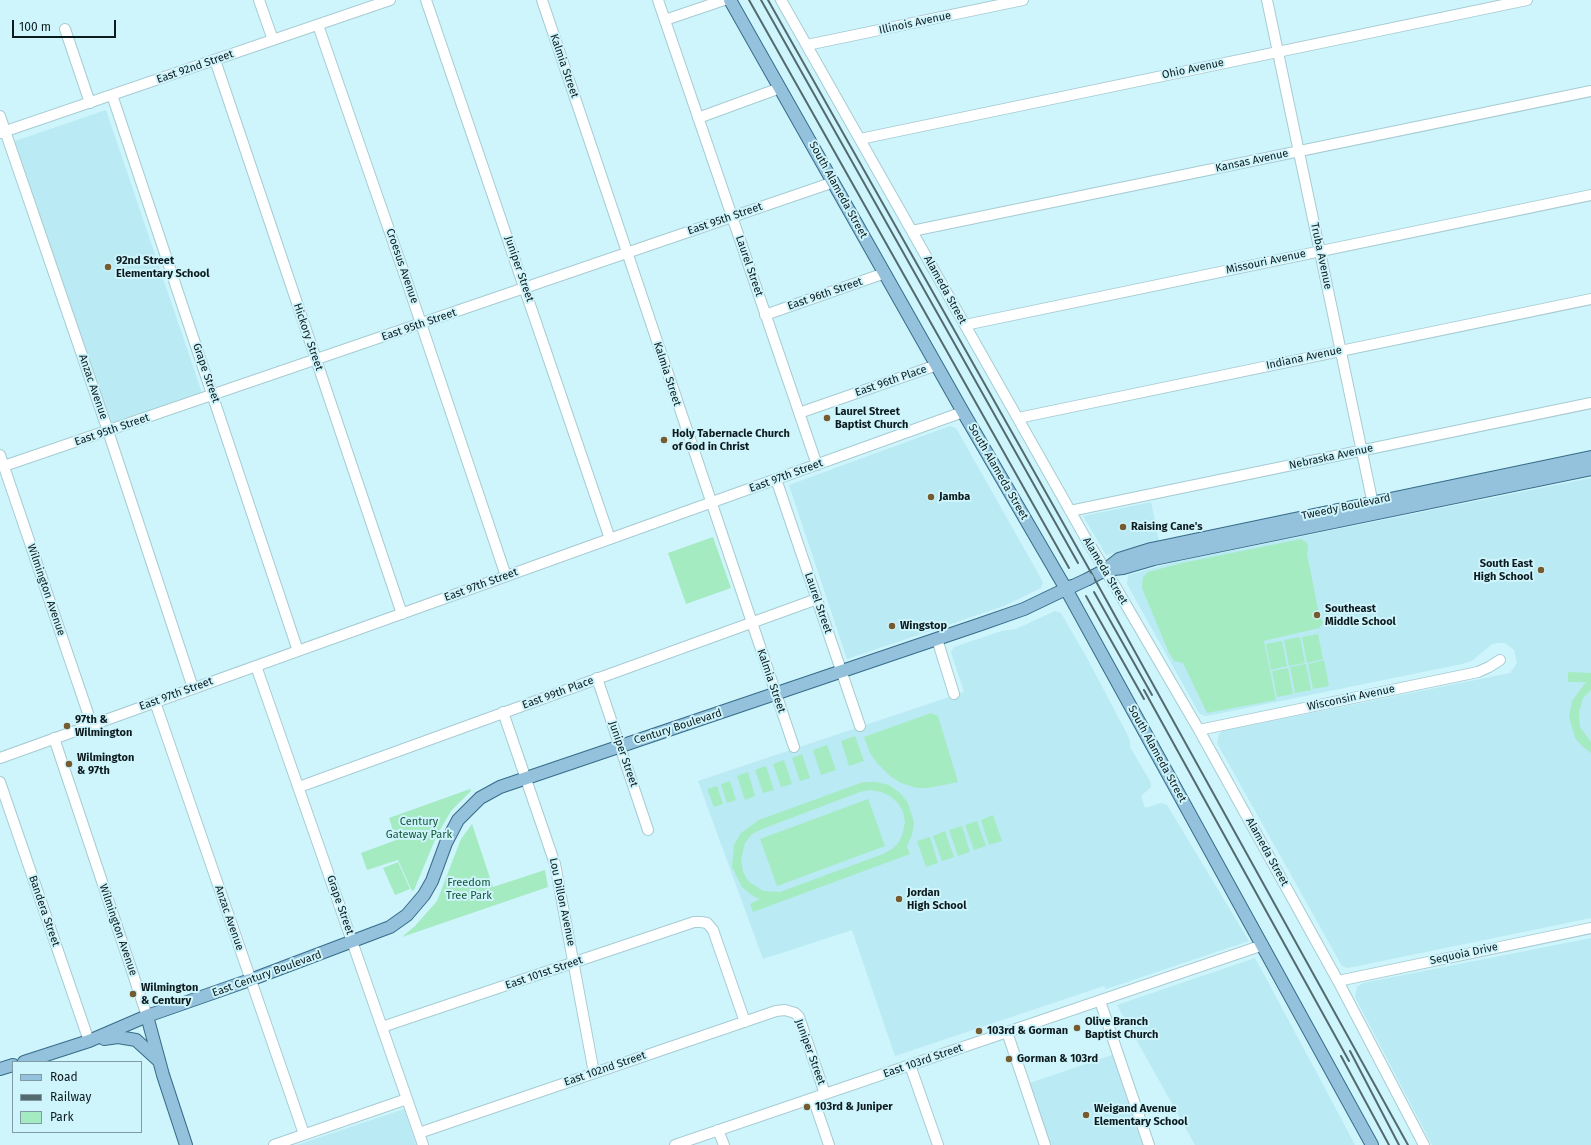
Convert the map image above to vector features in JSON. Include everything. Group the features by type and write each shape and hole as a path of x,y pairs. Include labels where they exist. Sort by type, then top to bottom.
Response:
{"main road":[{"name":"South Alameda Street","path":"730,0 963,412 1069,587 1263,945"},
{"name":"Tweedy Boulevard","path":"1069,587 1105,570 1123,568 1154,559 1373,507 1591,457"},
{"name":"Tweedy Boulevard","path":"1373,507 1591,469"},
{"name":"Century Boulevard","path":"352,942 390,927 408,915 432,881 458,820 467,809 488,792 526,777 842,672 1024,609 1069,587"},
{"name":"East Century Boulevard","path":"27,1061 89,1041 148,1016 352,942"},
{"path":"1263,945 1372,1145"},
{"name":"Wilmington Avenue","path":"148,1016 159,1061 186,1145"},
{"path":"89,1041 118,1037 136,1040 159,1061"},
{"path":"0,1070 12,1065"}],"street":[{"path":"259,0 273,40"},
{"name":"East 92nd Street","path":"3,133 390,0"},
{"name":"Juniper Street","path":"426,0 610,539"},
{"name":"Kalmia Street","path":"542,0 710,503 794,747"},
{"name":"Laurel Street","path":"658,0 817,465"},
{"path":"665,20 724,0"},
{"name":"Alameda Street","path":"781,0 1070,511 1199,730 1338,980 1424,1145"},
{"name":"Illinois Avenue","path":"807,45 1023,0"},
{"name":"Truba Avenue","path":"1267,0 1373,507"},
{"name":"Ohio Avenue","path":"860,139 1527,0"},
{"name":"Croesus Avenue","path":"318,25 422,324 506,576"},
{"path":"65,29 90,103"},
{"name":"Hickory Street","path":"216,60 402,614"},
{"path":"698,118 780,88"},
{"name":"Kansas Avenue","path":"912,231 1591,91"},
{"name":"Grape Street","path":"112,95 298,651"},
{"name":"Anzac Avenue","path":"0,116 3,133 108,431 193,688"},
{"name":"East 95th Street","path":"4,466 834,182"},
{"name":"Missouri Avenue","path":"965,325 1591,195"},
{"name":"East 96th Street","path":"765,315 885,273"},
{"name":"Indiana Avenue","path":"1018,418 1591,299"},
{"name":"East 96th Place","path":"799,413 937,365"},
{"name":"Nebraska Avenue","path":"1070,511 1591,403"},
{"name":"East 97th Street","path":"0,758 963,412"},
{"name":"Wilmington Avenue","path":"0,455 92,725"},
{"name":"Laurel Street","path":"776,479 860,726"},
{"name":"East 99th Place","path":"299,787 817,599"},
{"path":"937,639 954,694"},
{"name":"Wisconsin Avenue","path":"1199,730 1478,672 1500,660"},
{"name":"Grape Street","path":"256,666 423,1145"},
{"name":"Juniper Street","path":"598,678 648,830"},
{"name":"Anzac Avenue","path":"155,702 304,1134"},
{"name":"Lou Dillon Avenue","path":"504,712 555,864 594,1073"},
{"name":"Wilmington Avenue","path":"54,738 148,1016"},
{"name":"Bandera Street","path":"0,782 89,1041"},
{"name":"East 101st Street","path":"382,1027 694,922 707,923 713,930 744,1022"},
{"name":"Sequoia Drive","path":"1338,980 1591,928"},
{"name":"East 103rd Street","path":"675,1145 1263,945"},
{"path":"1100,1001 1149,1145"},
{"name":"East 102nd Street","path":"419,1133 776,1011 785,1010 793,1012"},
{"name":"Juniper Street","path":"793,1012 799,1017 825,1094"},
{"path":"1007,1032 1045,1145"},
{"path":"910,1065 938,1145"},
{"name":"Juniper Street","path":"813,1098 830,1145"},
{"path":"274,1145 407,1099"},
{"path":"718,1130 724,1145"}],"shaded area":[{"name":"92nd Street Elementary School","path":"106,110 202,393 111,424 15,141"},
{"path":"950,426 956,428 1043,582 1041,588 1004,606 847,659 789,485"},
{"path":"1591,478 1591,918 1348,968 1342,966 1217,743 1219,734 1222,731 1510,673 1517,663 1514,650 1505,643 1492,644 1472,661 1462,664 1207,716 1199,713 1127,584 1128,575 1175,562"},
{"name":"Raising Cane's","path":"1151,502 1159,541 1106,555 1083,516"},
{"name":"Jordan High School","path":"1055,611 1061,613 1087,658 1126,732 1130,741 1130,747 1150,781 1151,787 1141,796 1145,808 1161,803 1167,805 1249,941 1106,989 1104,986 895,1056 852,930 763,959 698,781 964,692 951,652 954,647 1002,631 1016,629"},
{"path":"1591,938 1591,1145 1432,1145 1355,997 1357,987 1363,983"},
{"path":"1255,958 1355,1145 1195,1145 1117,1005"},
{"name":"Weigand Avenue Elementary School","path":"1115,1054 1146,1145 1048,1145 1027,1084"},
{"path":"404,1109 416,1145 297,1145"}],"green space":[{"path":"713,537 731,588 686,604 668,553"},
{"path":"1301,539 1307,543 1307,554 1319,614 1323,623 1319,628 1264,641 1276,700 1207,713 1183,663 1174,661 1169,653 1142,588 1143,577 1148,572 1182,563"},
{"path":"1318,634 1323,659 1307,663 1302,637"},
{"path":"1300,637 1305,663 1289,666 1284,640"},
{"path":"1282,641 1287,666 1271,670 1266,644"},
{"path":"1324,660 1329,686 1313,689 1308,664"},
{"path":"1306,664 1311,690 1295,693 1290,667"},
{"path":"1288,668 1293,694 1277,697 1272,671"},
{"path":"1568,672 1591,673 1591,690 1583,698 1579,712 1580,727 1591,742 1591,753 1575,738 1569,717 1572,701 1586,682 1568,682"},
{"path":"931,713 938,716 958,782 929,788 917,788 901,783 890,776 877,763 870,753 864,737"},
{"path":"855,736 864,761 849,766 841,741"},
{"path":"827,745 836,770 821,775 813,750"},
{"path":"802,754 810,778 800,781 792,758"},
{"path":"784,760 792,784 781,787 773,764"},
{"path":"766,766 774,790 763,793 755,770"},
{"path":"748,772 755,796 745,800 737,776"},
{"path":"730,781 736,800 727,803 721,784"},
{"path":"863,782 876,782 889,785 900,793 908,803 914,822 912,835 907,846 910,854 753,912 750,904 760,899 753,896 742,887 732,867 734,845 741,833 759,820","holes":["870,790 881,792 890,796 898,803 903,812 905,822 899,842 892,849 883,854 780,892 763,891 748,881 743,871 741,860 745,843 752,834 860,792"]},
{"path":"717,786 723,804 714,807 707,789"},
{"name":"Century Gateway Park","path":"470,789 471,791 451,811 437,835 414,890 412,891 398,860 367,870 361,853 396,840 389,818"},
{"path":"868,799 885,846 777,886 760,839"},
{"path":"993,815 1002,841 989,845 981,820"},
{"path":"977,821 986,846 974,850 965,825"},
{"name":"Freedom Tree Park","path":"472,824 493,887 545,870 548,887 402,937 415,926 437,901 461,839"},
{"path":"962,826 970,852 958,856 949,830"},
{"path":"945,831 954,857 942,861 933,836"},
{"path":"930,837 938,863 926,867 917,841"},
{"path":"398,862 410,889 395,895 383,868"}],"railway":[{"path":"749,0 1069,568"},
{"path":"761,0 1078,563"},
{"path":"768,0 1093,576 1408,1145"},
{"path":"1094,592 1152,695"},
{"path":"1086,596 1144,699"},
{"path":"1144,690 1349,1061"},
{"path":"1350,1051 1399,1145"},
{"path":"1341,1056 1389,1145"}],"place":[{"name":"92nd Street Elementary School","path":"108,267"},
{"name":"Laurel Street Baptist Church","path":"827,418"},
{"name":"Holy Tabernacle Church of God in Christ","path":"664,440"},
{"name":"Jamba","path":"931,497"},
{"name":"Raising Cane's","path":"1123,527"},
{"name":"South East High School","path":"1541,570"},
{"name":"Southeast Middle School","path":"1317,615"},
{"name":"Wingstop","path":"892,626"},
{"name":"97th & Wilmington","path":"67,726"},
{"name":"Wilmington & 97th","path":"69,764"},
{"name":"Jordan High School","path":"899,899"},
{"name":"Wilmington & Century","path":"133,994"},
{"name":"Olive Branch Baptist Church","path":"1077,1028"},
{"name":"103rd & Gorman","path":"979,1031"},
{"name":"Gorman & 103rd","path":"1009,1059"},
{"name":"103rd & Juniper","path":"807,1107"},
{"name":"Weigand Avenue Elementary School","path":"1086,1115"}]}
